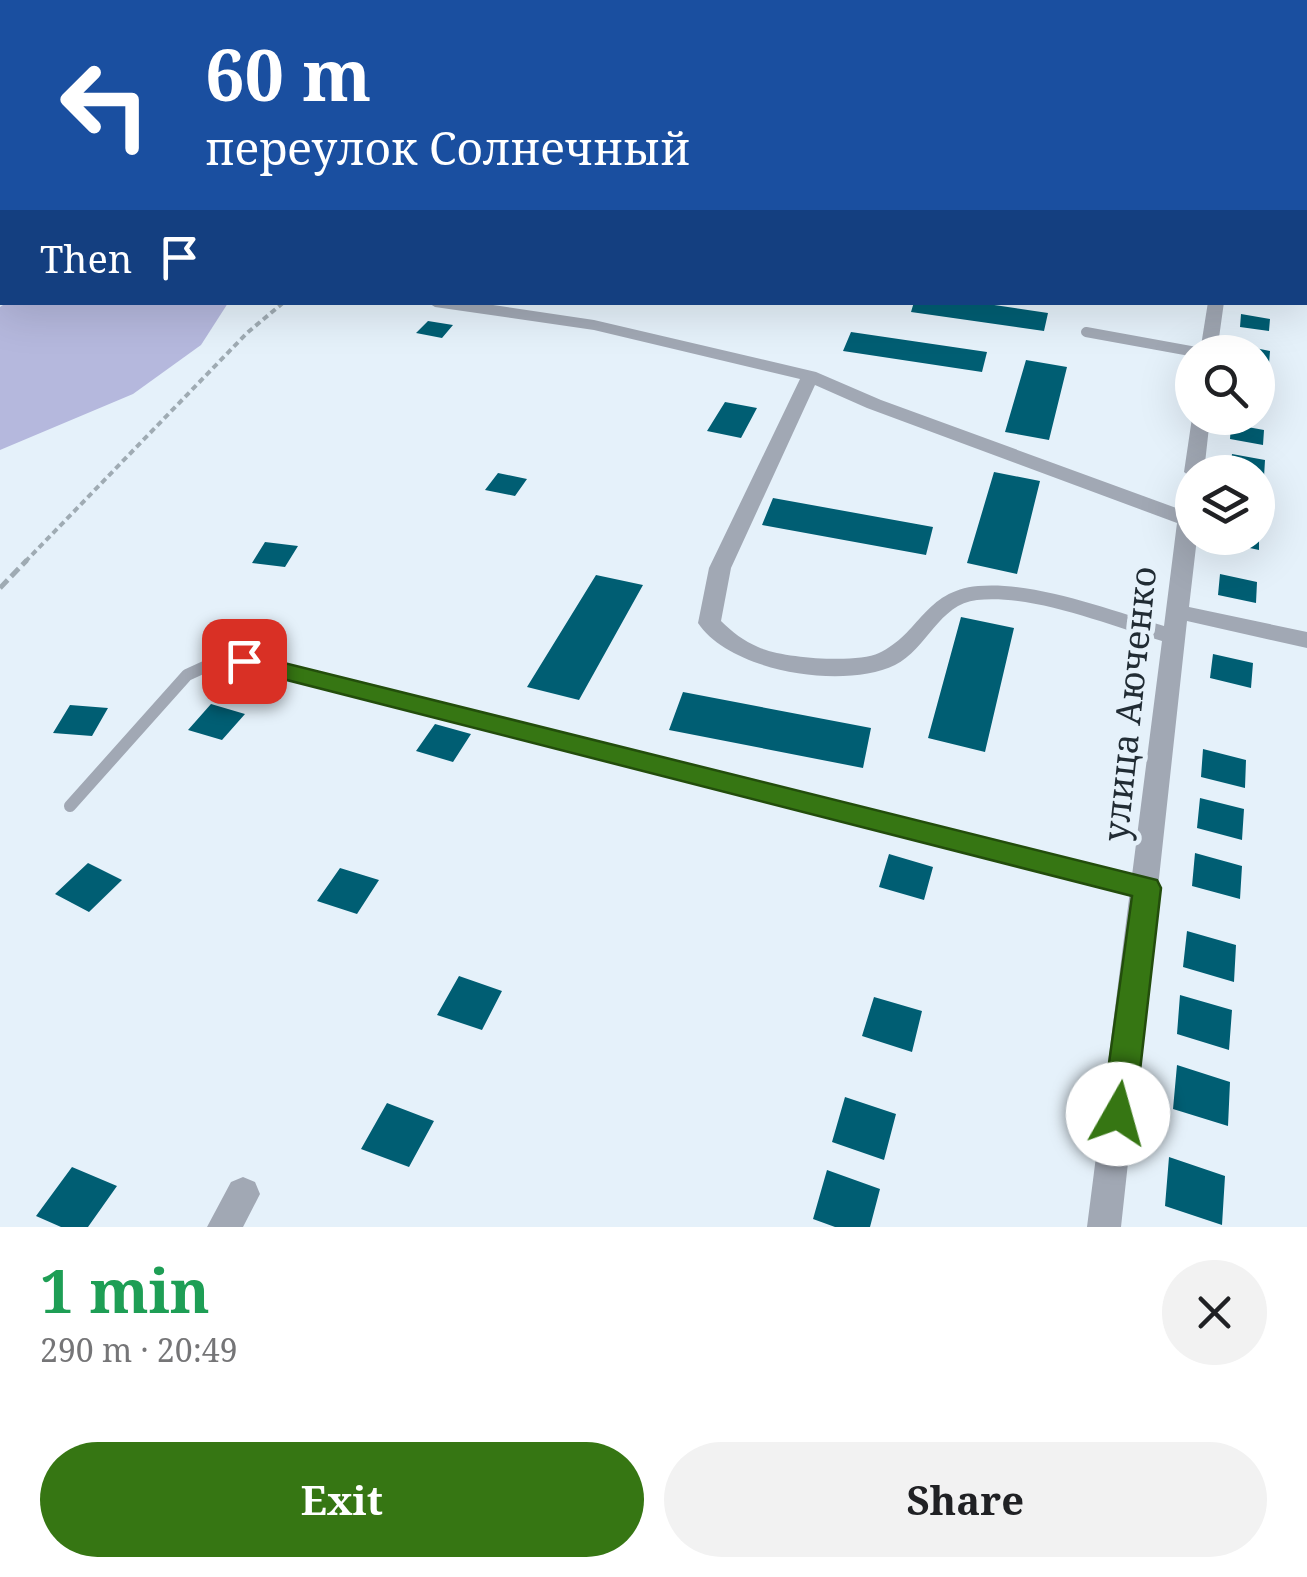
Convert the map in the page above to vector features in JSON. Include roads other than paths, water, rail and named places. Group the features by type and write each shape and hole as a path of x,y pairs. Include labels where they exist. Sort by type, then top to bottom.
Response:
{"street":[{"path":"456,305 594,325 810,376 874,404 1175,515"},
{"path":"1211,335 1216,305"},
{"path":"810,376 720,568 709,623 724,639 756,656 844,666 885,661 914,639 935,608 958,596 998,592 1177,624 1307,640"},
{"name":"улица Аюченко","path":"1104,1227 1184,555"},
{"path":"224,1227 243,1194"}],"lane":[{"path":"1086,332 1175,348"},
{"path":"70,806 187,675 212,664 244,661 1147,888"}]}
